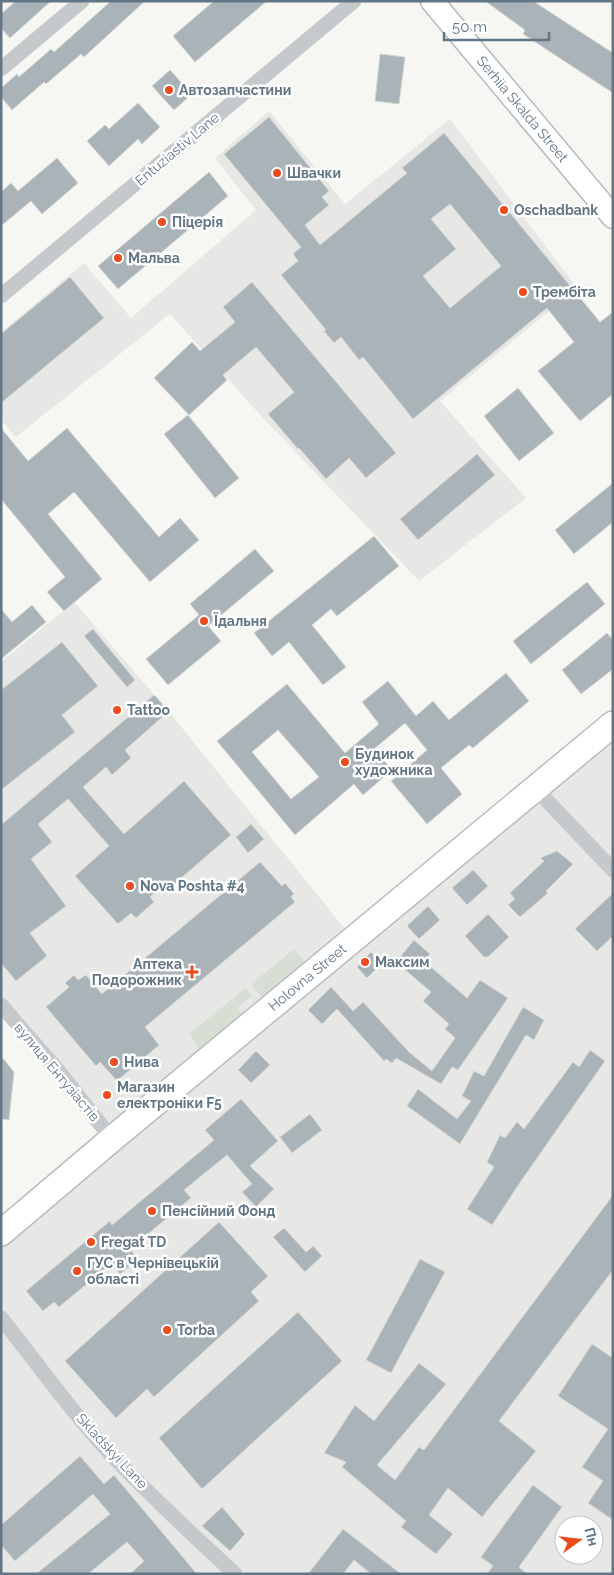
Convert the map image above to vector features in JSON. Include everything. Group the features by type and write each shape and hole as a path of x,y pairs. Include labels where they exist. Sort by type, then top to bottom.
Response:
{"main road":[{"name":"Serhiia Skalda Street","path":"432,1 613,218"},
{"name":"Holovna Street","path":"1,1233 613,724"}],"street":[{"path":"1,70 82,1"},
{"name":"Entuziastiv Lane","path":"1,296 354,1"},
{"path":"535,788 613,870"},
{"name":"вулиця Ентузіастів","path":"1,1004 60,1073 112,1139"},
{"name":"Skladskyi Lane","path":"1,1318 82,1421 106,1448 180,1523 235,1574"}],"shaded area":[{"path":"269,111 345,204 450,119 577,288 440,401 526,498 419,581 261,416 170,314 16,437 1,420 1,332 84,263 131,318 256,210 215,158"},
{"path":"74,602 169,712 350,935 114,1125 104,1122 1,995 1,662"},
{"path":"613,728 613,1574 1,1574 1,1237"},
{"path":"294,949 305,963 262,997 251,984"},
{"path":"246,988 252,996 237,1008 242,1014 200,1049 189,1034"}],"building":[{"path":"16,1 51,1 10,38 1,28 1,14"},
{"path":"111,1 145,1 84,57 81,54 46,84 44,82 12,110 1,97 1,88 17,74 19,77 51,49 54,52"},
{"path":"214,1 267,1 195,62 173,36"},
{"path":"485,1 533,1 613,53 613,93 523,34 525,30"},
{"path":"380,54 405,57 399,104 375,101"},
{"path":"170,70 192,94 174,110 152,86"},
{"path":"138,103 160,127 142,144 138,139 109,166 87,141 105,125 109,129"},
{"name":"Трембіта","path":"269,117 329,191 322,197 329,205 305,225 320,245 407,173 402,168 444,133 600,322 613,312 613,394 580,421 538,371 574,342 547,308 413,419 363,357 359,360 341,337 334,343 324,331 326,330 281,275 298,261 293,254 301,247 224,154","holes":["450,204 501,266 450,308 423,276 456,249 431,219"]},
{"path":"57,158 78,183 42,214 31,201 1,226 1,192 11,183 18,191"},
{"path":"209,172 228,196 118,289 98,266"},
{"path":"70,277 104,318 1,403 1,334"},
{"path":"252,282 396,453 366,478 349,458 326,479 268,414 294,392 256,347 223,375 227,380 189,415 154,378 192,342 200,351 235,322 223,307"},
{"path":"518,388 554,433 519,461 484,416"},
{"path":"188,415 239,478 215,498 164,434"},
{"path":"1,428 28,461 67,428 159,537 180,518 199,540 150,582 74,492 48,514 102,579 64,611 47,592 65,577 1,499"},
{"path":"477,454 495,475 418,540 400,519"},
{"path":"613,483 613,522 574,554 555,530"},
{"path":"374,536 399,566 337,616 331,609 312,625 346,667 323,685 289,642 272,656 254,633"},
{"name":"Їдальня","path":"255,549 274,571 208,626 221,641 168,685 146,659 199,615 190,604"},
{"path":"587,582 605,604 531,664 513,641"},
{"path":"32,605 46,622 1,659 1,609 12,622"},
{"path":"93,629 135,680 127,687 84,636"},
{"path":"607,633 613,640 613,669 581,694 562,670"},
{"path":"62,642 98,686 62,715 75,732 1,790 1,690"},
{"path":"506,673 529,701 473,748 469,745 441,768 462,794 427,824 391,781 427,750 405,723 374,749 392,770 363,795 354,784 295,835 217,741 287,684 345,753 379,724 362,702 388,681 416,716 433,701 449,720","holes":["278,730 319,777 291,799 252,752"]},
{"path":"154,695 169,711 125,750 131,758 112,775 106,767 83,787 124,834 184,781 231,835 173,885 169,881 150,897 154,902 136,918 131,913 118,924 75,876 109,846 68,799 38,824 52,842 31,859 66,906 30,933 47,956 16,981 1,963 1,825"},
{"path":"251,824 264,839 248,853 236,837"},
{"path":"557,851 573,864 546,891 548,893 520,917 508,905 515,899 510,893 544,861 540,858"},
{"path":"260,862 282,886 285,883 294,894 291,897 295,902 145,1027 159,1045 117,1081 100,1062 96,1066 46,1007 69,987 65,983 74,975 78,980 86,975 102,994"},
{"path":"473,870 488,886 467,905 452,888"},
{"path":"613,893 613,936 597,951 575,929"},
{"path":"428,906 440,920 419,939 407,926"},
{"path":"488,914 509,937 488,957 484,957 465,936"},
{"path":"414,940 430,954 424,961 467,998 480,980 508,998 458,1070 452,1067 441,1084 396,1058 392,1063 386,1059 384,1061 337,1009 322,1024 308,1010 331,987 353,1011 363,1002 409,1052 432,1071 455,1038 445,1029 449,1024 423,1001 431,992 396,962"},
{"path":"371,952 382,963 367,978 357,967"},
{"path":"523,1007 544,1020 534,1040 526,1035 460,1144 407,1106 418,1089 457,1119 471,1101 462,1096 474,1071 484,1076"},
{"path":"590,1050 605,1061 492,1225 467,1209 494,1167 487,1162 500,1135 505,1138 517,1122 524,1129 573,1062 579,1067"},
{"path":"256,1051 270,1065 251,1083 238,1070"},
{"path":"1,1056 14,1072 9,1120 1,1119"},
{"path":"241,1099 278,1141 250,1166 274,1189 256,1207 242,1192 252,1184 227,1155 184,1190 191,1198 130,1249 138,1259 120,1274 111,1264 59,1307 54,1302 43,1311 26,1291 110,1221 112,1225 214,1140 205,1130"},
{"path":"310,1114 322,1130 292,1153 280,1137"},
{"path":"613,1195 613,1270 499,1421 536,1451 482,1517 448,1488 429,1515 453,1534 436,1554 401,1527 406,1521 342,1467 346,1462 324,1453 355,1405 374,1421 419,1363 446,1384 377,1465 395,1480 419,1447 424,1450"},
{"path":"219,1222 268,1276 251,1292 259,1301 154,1397 147,1389 116,1418 65,1361"},
{"path":"284,1228 306,1252 313,1246 322,1256 305,1272 273,1237"},
{"path":"420,1259 445,1272 391,1373 366,1360"},
{"path":"298,1312 342,1361 202,1489 159,1438"},
{"path":"592,1344 613,1358 613,1520 588,1503 603,1481 582,1467 608,1429 558,1396"},
{"path":"80,1456 104,1484 114,1475 197,1574 130,1574 144,1561 127,1542 88,1574 36,1574 110,1514 93,1494 15,1561 1,1545 1,1525"},
{"path":"533,1485 562,1507 556,1515 554,1515 554,1518 519,1567 527,1574 487,1574 493,1566 481,1557"},
{"path":"222,1507 245,1534 230,1551 202,1526"},
{"path":"343,1529 401,1574 371,1574 354,1560 343,1574 308,1574"}],"place":[{"name":"Автозапчастини","path":"169,90"},
{"name":"Швачки","path":"277,173"},
{"name":"Oschadbank","path":"504,210"},
{"name":"Піцерія","path":"162,222"},
{"name":"Мальва","path":"118,258"},
{"name":"Трембіта","path":"523,292"},
{"name":"Їдальня","path":"204,621"},
{"name":"Tattoo","path":"117,710"},
{"name":"Будинок художника","path":"345,762"},
{"name":"Nova Poshta #4","path":"130,886"},
{"name":"Максим","path":"365,962"},
{"name":"Аптека Подорожник","path":"192,972"},
{"name":"Нива","path":"114,1062"},
{"name":"Магазин електроніки F5","path":"107,1095"},
{"name":"Пенсійний Фонд","path":"152,1211"},
{"name":"Fregat TD","path":"91,1242"},
{"name":"ГУС в Чернівецькій області","path":"77,1271"},
{"name":"Torba","path":"167,1330"}]}
